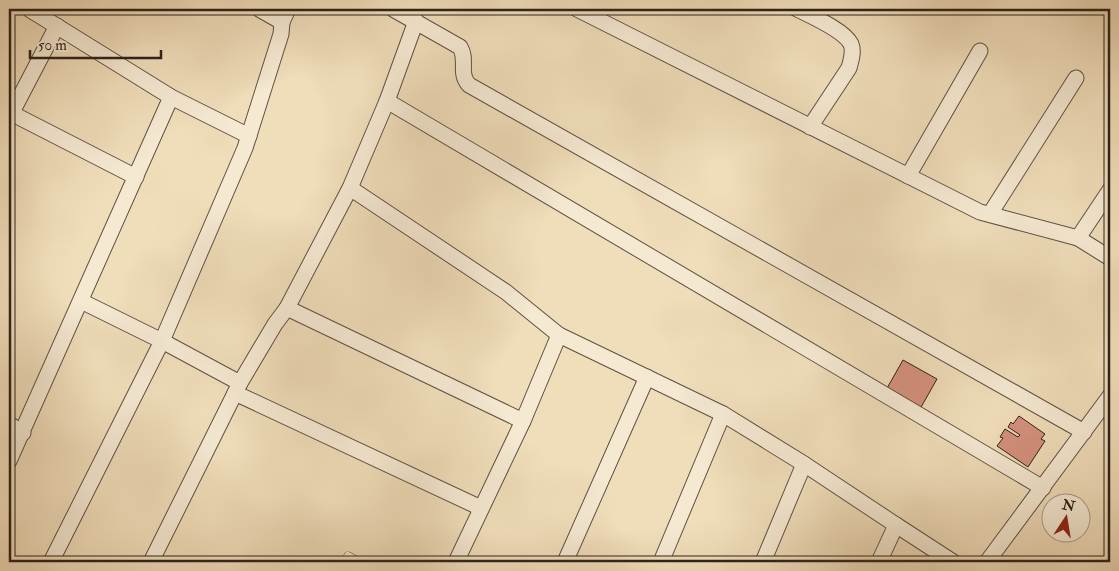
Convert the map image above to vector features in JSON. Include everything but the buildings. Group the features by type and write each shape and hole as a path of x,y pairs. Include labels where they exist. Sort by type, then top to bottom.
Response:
{"street":[{"path":"29,9 171,97 249,136"},
{"path":"51,562 162,341 245,148 281,34 285,15 259,9"},
{"path":"393,9 412,15 460,47 464,57 462,73 464,80 469,85 1084,432"},
{"path":"576,9 980,212 1078,238 1110,258"},
{"path":"797,9 821,15 851,44 852,57 849,68 810,126"},
{"path":"151,562 237,388 287,308 350,188 387,101 412,15"},
{"path":"57,26 10,115 136,177"},
{"path":"908,176 980,51"},
{"path":"990,214 1076,78"},
{"path":"9,461 171,97"},
{"path":"387,101 1042,488"},
{"path":"350,188 506,292 559,335 723,414 804,464 953,562"},
{"path":"1078,238 1110,190"},
{"path":"81,301 162,341 237,388 482,508"},
{"path":"287,308 523,421"},
{"path":"456,562 523,421 559,335"},
{"path":"565,562 647,377"},
{"path":"987,562 1110,396"},
{"path":"661,562 723,414"},
{"path":"9,424 22,432"},
{"path":"763,562 804,464"},
{"path":"879,562 896,525"}],"lane":[{"path":"348,556 359,562"}]}
